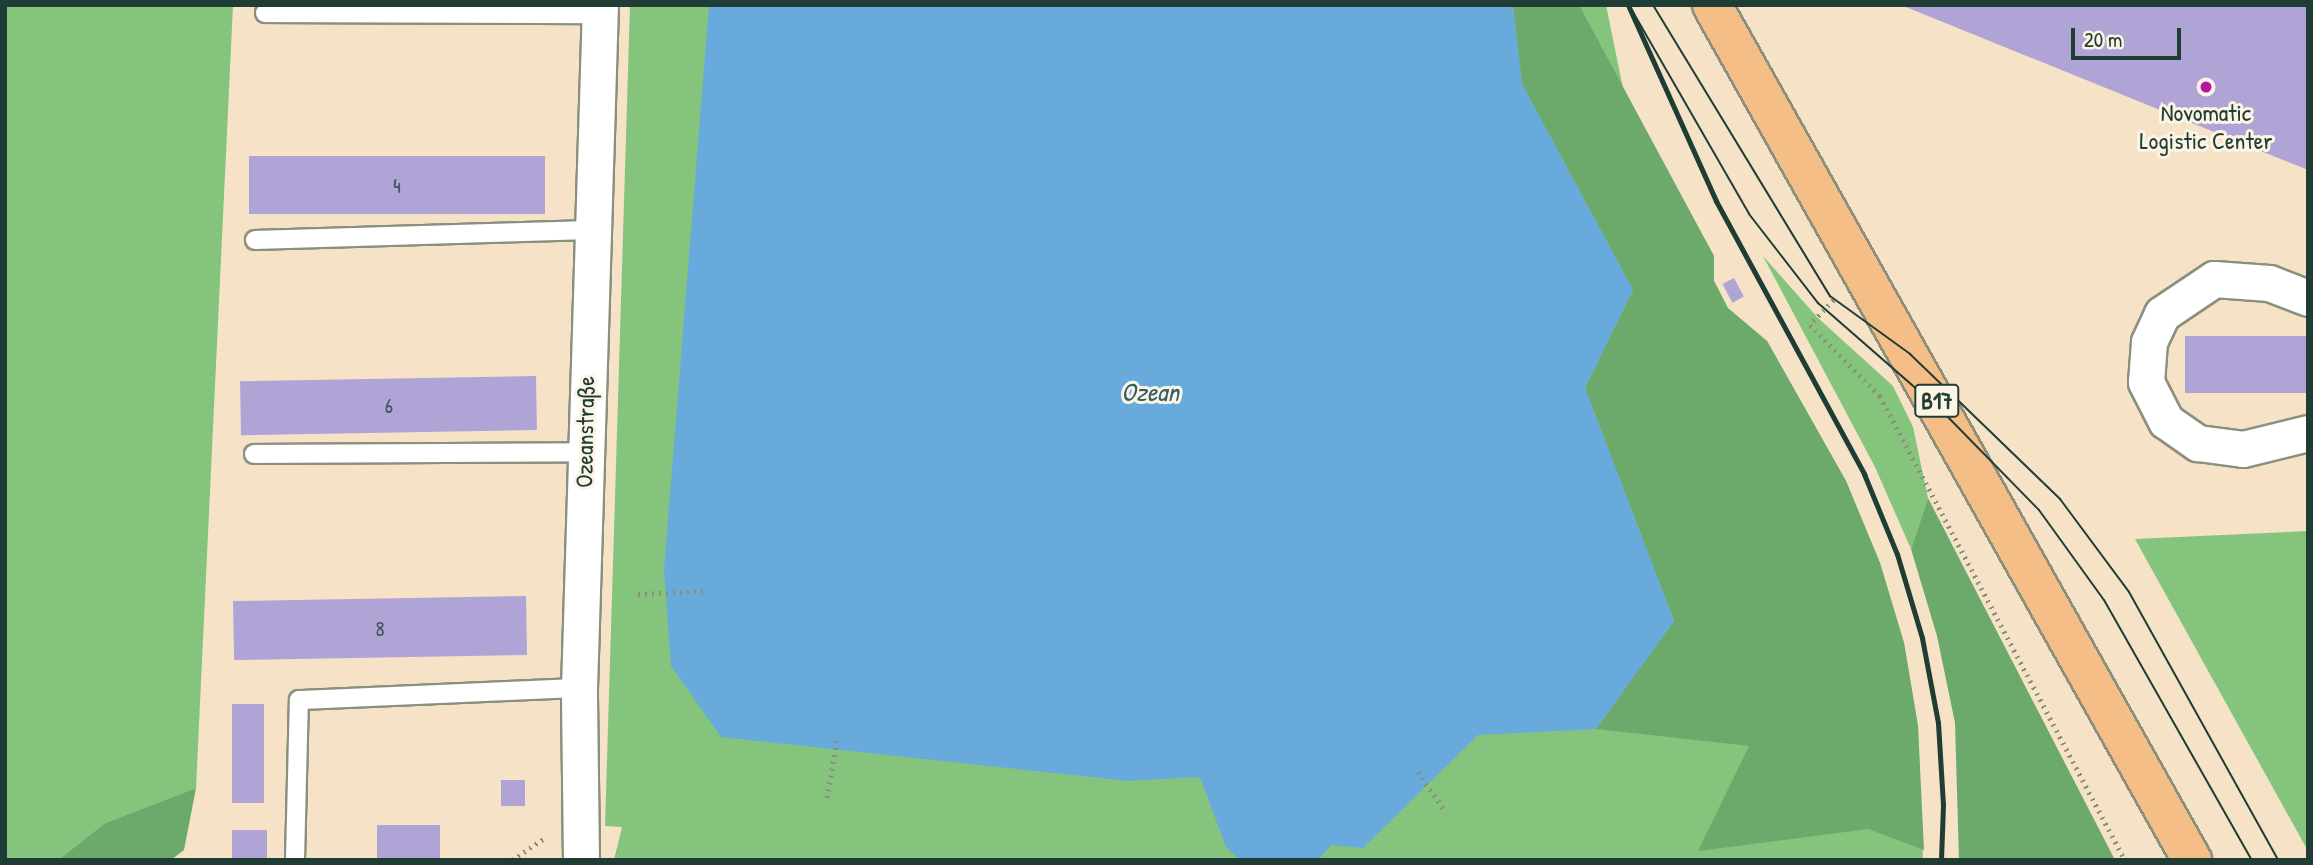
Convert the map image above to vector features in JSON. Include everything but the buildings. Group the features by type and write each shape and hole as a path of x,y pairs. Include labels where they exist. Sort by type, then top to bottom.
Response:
{"main road":[{"name":"B17","path":"1712,5 2192,860"}],"street":[{"name":"Ozeanstraße","path":"581,860 579,688 590,230 600,10"},
{"path":"2308,298 2269,283 2214,279 2162,314 2149,342 2146,382 2166,421 2198,443 2243,449 2308,433"}],"lane":[{"path":"265,13 600,10"},
{"path":"255,240 590,230"},
{"path":"254,454 585,452"},
{"path":"295,860 299,700 579,688"}],"path":[{"path":"1839,295 1810,326 1880,396 2125,860"},
{"path":"638,594 703,591"},
{"path":"827,798 837,737"},
{"path":"1418,772 1446,813"}],"green space":[{"path":"5,5 233,5 196,788 105,823 58,860 5,860"},
{"name":"Ozean","path":"630,5 1606,5 1624,93 1714,256 1714,281 1728,309 1767,341 1846,481 1880,563 1904,643 1918,726 1923,860 614,860 622,827 605,826"},
{"path":"1513,5 1579,5 1714,256 1714,281 1728,308 1767,341 1846,481 1880,563 1904,643 1918,726 1924,850 1868,829 1698,851 1749,746 1596,729 1674,621 1585,388 1633,290 1522,84"},
{"path":"1763,256 1818,318 1893,386 1913,427 1928,498 1911,549 1875,467"},
{"path":"1928,498 2115,860 1959,860 1955,723 1937,636 1911,549"},
{"path":"2308,531 2308,851 2135,539"},
{"path":"196,788 184,850 171,860 58,860 105,823"}],"water":[{"name":"Ozean","path":"709,5 1513,5 1522,84 1633,290 1585,388 1674,621 1596,729 1478,735 1363,848 1331,845 1318,860 1240,860 1226,847 1200,777 1128,781 721,737 671,666 664,570"}],"tram line":[{"path":"1629,5 1749,214 1818,303 1943,412 2039,510 2104,600 2252,860"},
{"path":"1653,5 1830,296 1910,354 2060,499 2129,592 2278,860"}],"railway":[{"path":"1628,5 1716,201 1864,474 1897,554 1922,638 1938,723 1943,805 1941,860"}],"place":[{"name":"Novomatic Logistic Center","path":"2206,87"}]}
